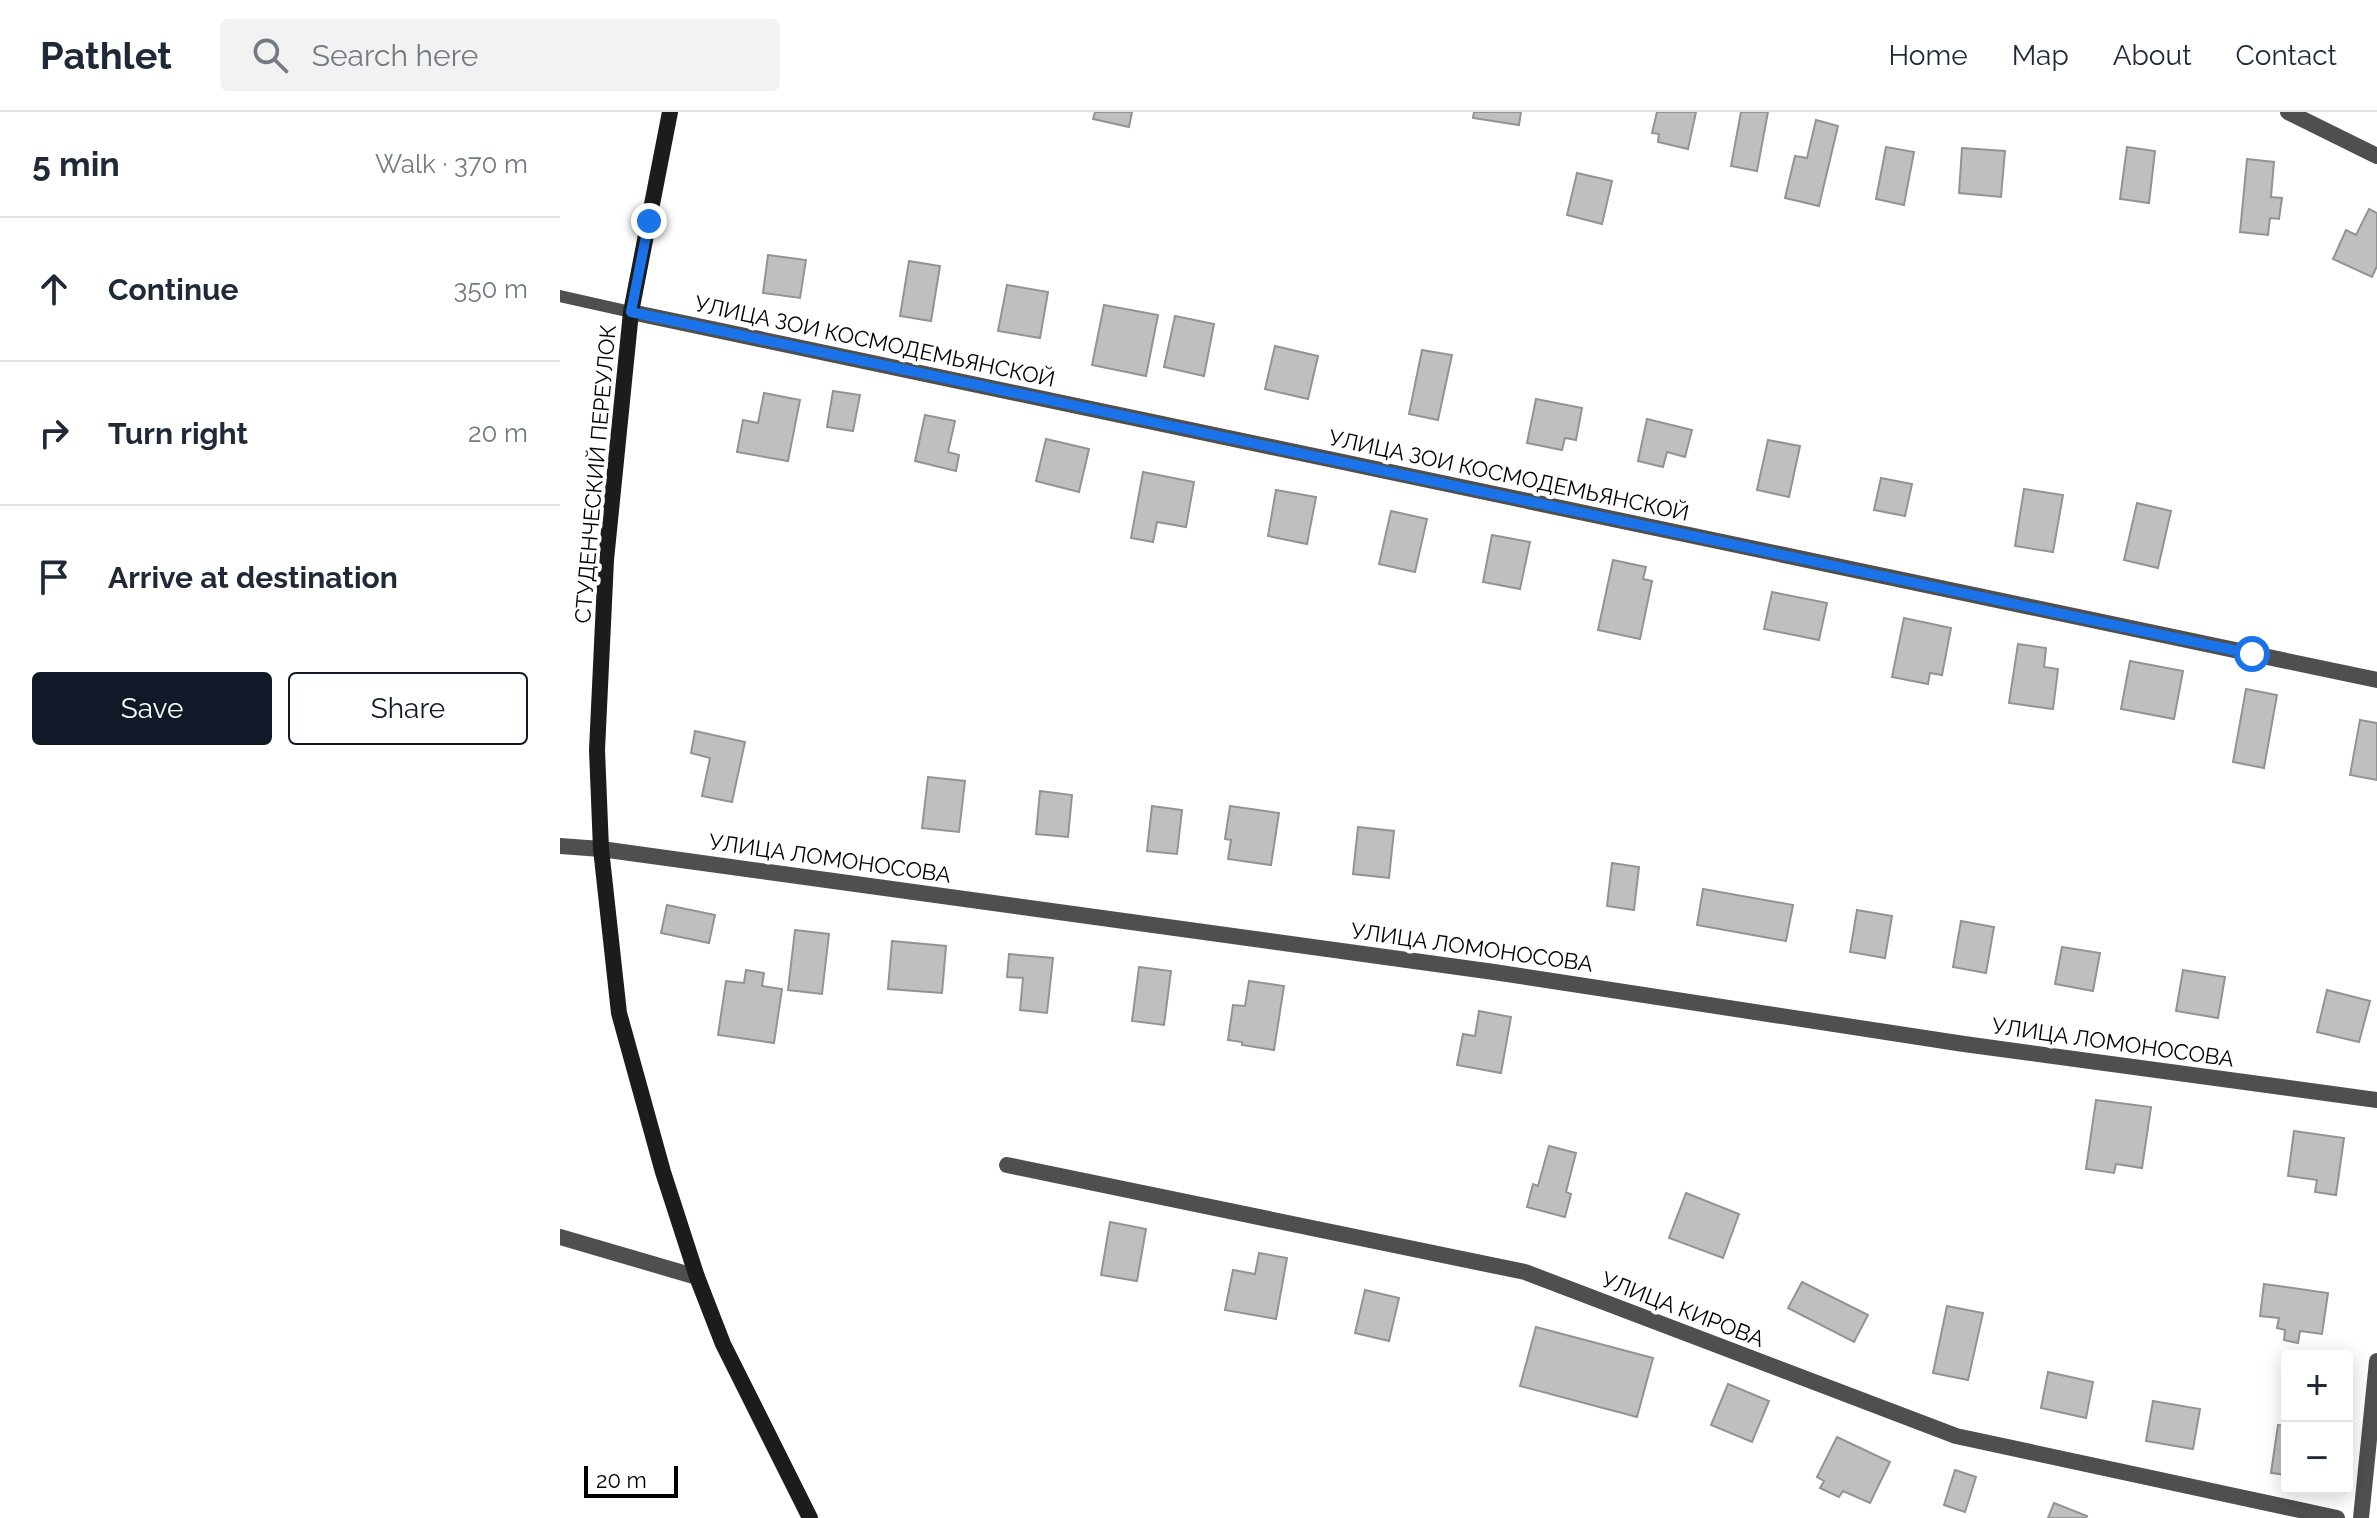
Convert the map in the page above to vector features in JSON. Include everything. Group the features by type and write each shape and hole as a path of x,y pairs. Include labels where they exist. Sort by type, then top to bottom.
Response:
{"main road":[{"name":"СТУДЕНЧЕСКИЙ ПЕРЕУЛОК","path":"670,112 631,312 606,560 597,750 601,849 619,1013 663,1172 697,1277 723,1344 810,1518"}],"street":[{"path":"2288,112 2377,156"},
{"name":"УЛИЦА ЗОИ КОСМОДЕМЬЯНСКОЙ","path":"631,312 2377,680"},
{"name":"УЛИЦА ЛОМОНОСОВА","path":"560,846 601,849 1494,972 1964,1044 2377,1100"},
{"name":"УЛИЦА КИРОВА","path":"1007,1165 1525,1272 1956,1436 2337,1518"},
{"path":"560,1237 697,1277"},
{"path":"2361,1518 2377,1361"}],"lane":[{"path":"560,296 631,312"}],"building":[{"path":"1095,112 1132,112 1129,127 1093,119"},
{"path":"1474,112 1521,112 1519,125 1473,118"},
{"path":"1657,112 1696,112 1688,149 1658,142 1659,134 1652,133"},
{"path":"1741,112 1768,112 1757,171 1731,166"},
{"path":"1816,120 1838,126 1819,206 1785,198 1795,156 1807,158"},
{"path":"1886,147 1914,152 1904,205 1876,199"},
{"path":"2127,147 2155,151 2149,203 2120,199"},
{"path":"1962,148 2005,151 2001,197 1959,193"},
{"path":"2247,159 2274,162 2271,197 2282,198 2279,219 2270,218 2268,235 2240,232"},
{"path":"1577,173 1612,181 1602,224 1567,215"},
{"path":"2369,209 2377,213 2377,266 2372,277 2333,259 2346,230 2356,235"},
{"path":"768,255 806,260 800,298 763,293"},
{"path":"909,261 940,266 931,321 900,316"},
{"path":"1007,285 1048,292 1040,338 998,331"},
{"path":"1104,305 1158,315 1146,376 1092,365"},
{"path":"1175,316 1214,324 1204,376 1164,367"},
{"path":"1275,346 1318,356 1308,399 1265,389"},
{"path":"1422,350 1452,355 1438,420 1409,414"},
{"path":"833,391 860,395 853,431 827,427"},
{"path":"764,393 800,400 788,461 737,452 743,420 758,423"},
{"path":"1536,399 1582,408 1576,440 1565,438 1562,450 1527,443"},
{"path":"925,415 955,421 948,452 959,455 956,471 915,461"},
{"path":"1647,419 1692,430 1685,457 1667,452 1663,467 1638,461"},
{"path":"1046,439 1089,449 1079,492 1036,481"},
{"path":"1768,440 1800,446 1789,497 1757,490"},
{"path":"1143,472 1194,482 1186,527 1157,522 1153,542 1131,538"},
{"path":"1881,478 1912,484 1905,516 1874,510"},
{"path":"2024,489 2063,495 2053,552 2015,546"},
{"path":"1276,490 1316,497 1307,544 1268,536"},
{"path":"2137,503 2171,511 2158,568 2124,560"},
{"path":"1391,511 1427,519 1415,572 1379,564"},
{"path":"1492,535 1530,542 1520,589 1483,582"},
{"path":"1613,560 1646,567 1643,579 1652,581 1640,639 1598,630"},
{"path":"1772,592 1827,603 1819,640 1764,629"},
{"path":"1904,618 1951,628 1942,675 1930,673 1928,684 1892,677"},
{"path":"2018,644 2046,648 2044,667 2058,669 2053,709 2009,703"},
{"path":"2130,661 2183,671 2174,719 2121,709"},
{"path":"2246,689 2277,695 2264,768 2233,762"},
{"path":"2360,720 2377,723 2377,780 2350,775"},
{"path":"695,731 745,742 732,802 702,796 710,758 691,753"},
{"path":"928,777 965,781 959,832 922,828"},
{"path":"1040,791 1072,795 1068,837 1036,834"},
{"path":"1152,806 1182,810 1177,854 1147,851"},
{"path":"1230,806 1279,813 1271,865 1228,859 1231,840 1225,839"},
{"path":"1358,827 1394,831 1389,878 1353,874"},
{"path":"1612,863 1639,867 1634,910 1607,906"},
{"path":"1703,889 1793,905 1786,941 1697,925"},
{"path":"667,905 715,915 709,943 661,933"},
{"path":"1857,910 1892,916 1885,958 1850,952"},
{"path":"1961,921 1994,927 1986,973 1953,967"},
{"path":"795,930 829,934 822,994 788,990"},
{"path":"892,941 946,946 942,993 888,989"},
{"path":"2062,947 2100,953 2093,991 2055,984"},
{"path":"1009,954 1053,958 1047,1013 1020,1010 1023,978 1007,977"},
{"path":"1139,967 1171,971 1164,1025 1132,1021"},
{"path":"746,970 764,973 762,986 782,989 774,1043 718,1035 726,981 744,983"},
{"path":"2183,970 2225,977 2218,1018 2176,1011"},
{"path":"1249,981 1284,986 1274,1050 1228,1040 1233,1005 1245,1006"},
{"path":"2327,990 2370,1001 2359,1042 2317,1032"},
{"path":"1479,1011 1511,1017 1501,1073 1457,1065 1463,1034 1475,1036"},
{"path":"2096,1100 2151,1107 2142,1168 2116,1164 2114,1173 2086,1169"},
{"path":"2294,1131 2344,1138 2336,1195 2315,1192 2317,1180 2288,1176"},
{"path":"1549,1146 1576,1153 1566,1192 1571,1194 1565,1217 1527,1207 1533,1184 1538,1186"},
{"path":"1686,1193 1739,1214 1723,1258 1669,1238"},
{"path":"1110,1222 1146,1229 1137,1281 1101,1275"},
{"path":"1259,1253 1287,1258 1276,1319 1225,1310 1233,1270 1255,1274"},
{"path":"1802,1282 1868,1315 1854,1342 1788,1308"},
{"path":"2264,1284 2328,1293 2322,1334 2300,1331 2298,1343 2284,1340 2285,1330 2277,1328 2279,1318 2260,1316"},
{"path":"1365,1290 1399,1298 1389,1341 1355,1333"},
{"path":"1947,1306 1983,1313 1968,1380 1933,1373"},
{"path":"1536,1327 1653,1358 1637,1417 1520,1386"},
{"path":"2048,1372 2093,1382 2086,1418 2041,1408"},
{"path":"1728,1384 1769,1401 1752,1442 1711,1425"},
{"path":"2153,1401 2200,1409 2193,1449 2146,1441"},
{"path":"2278,1425 2281,1425 2281,1474 2271,1473"},
{"path":"1837,1437 1890,1462 1870,1503 1843,1491 1839,1497 1820,1488 1824,1481 1817,1477"},
{"path":"1955,1470 1976,1477 1965,1512 1944,1505"},
{"path":"2054,1503 2087,1516 2048,1518"}],"route":[{"path":"649,221 631,312 2252,654"}]}
